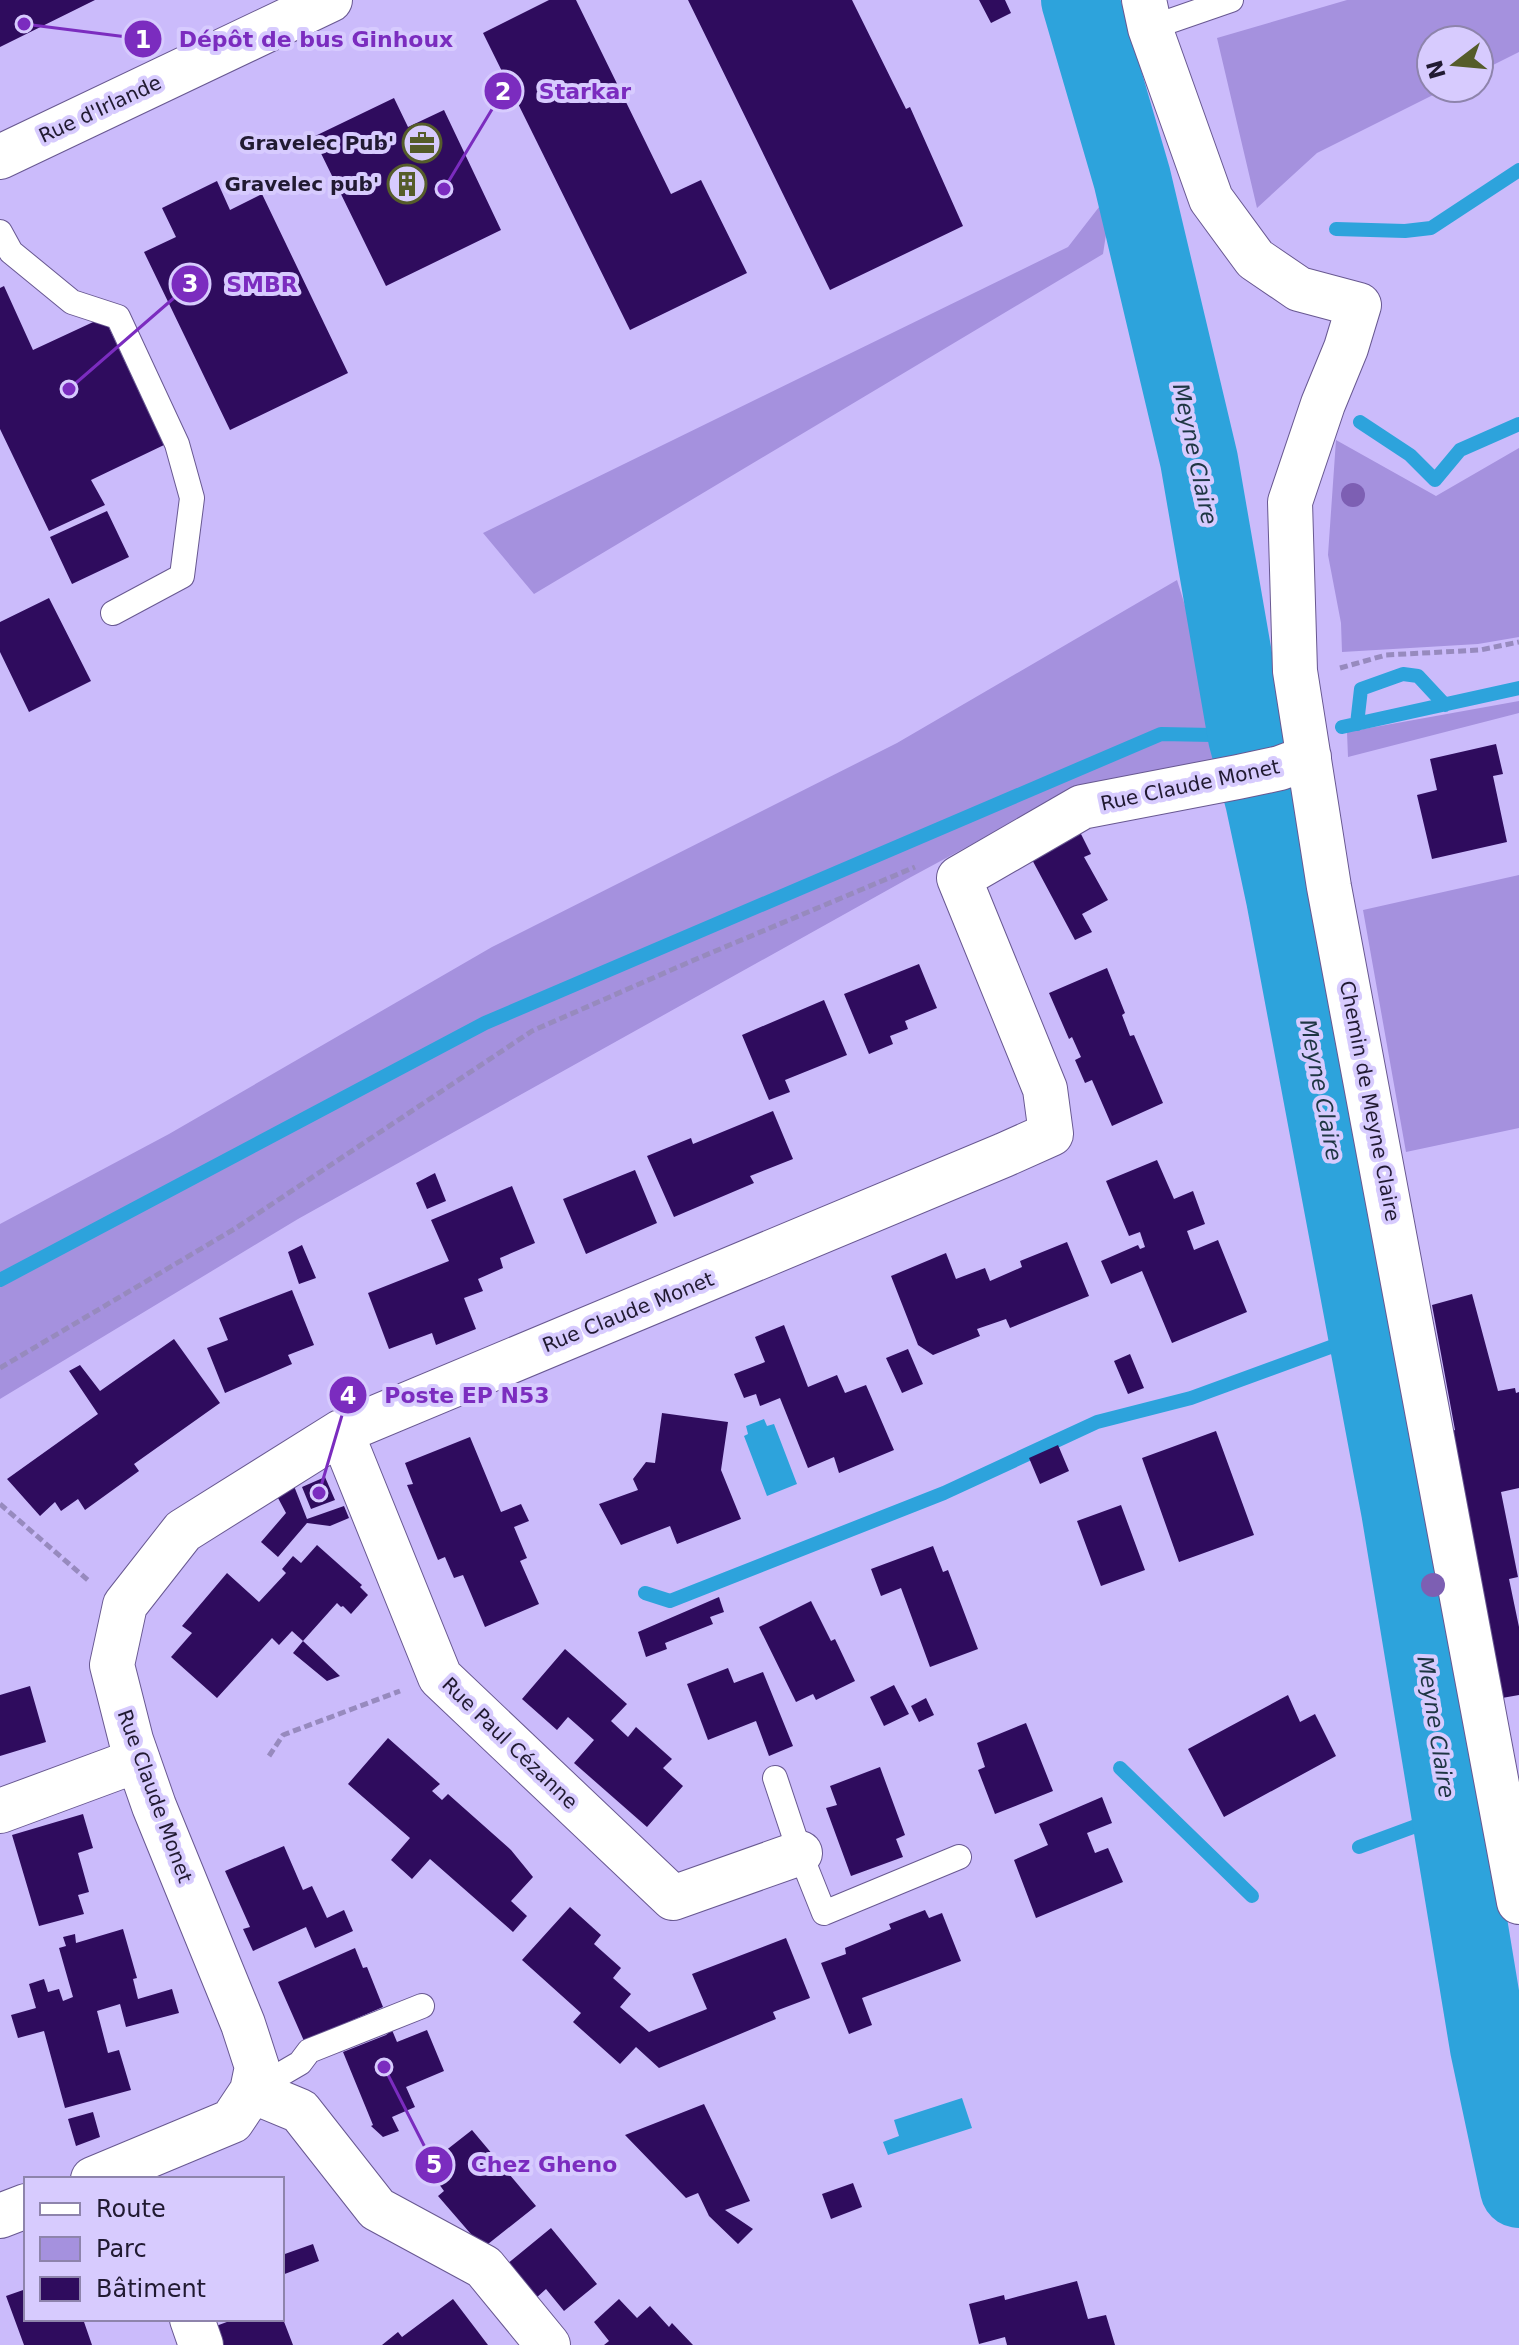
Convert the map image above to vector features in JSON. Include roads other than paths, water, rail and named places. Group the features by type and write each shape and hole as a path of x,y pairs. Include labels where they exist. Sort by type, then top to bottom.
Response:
{"street":[{"name":"Rue d'Irlande","path":"0,157 330,0"},
{"name":"Chemin de Meyne Claire","path":"1147,14 1211,199 1255,259 1299,289 1359,305 1290,502 1294,762 1329,887 1519,1902"},
{"name":"Rue Claude Monet","path":"252,2091 257,2067 243,2024 154,1806 131,1740 112,1665 125,1605 183,1531 341,1432 1051,1134 1045,1089 959,878 1082,807 1238,777 1294,762"},
{"name":"Rue Paul Cézanne","path":"341,1432 440,1677 673,1898 800,1853"},
{"path":"0,1811 138,1760"},
{"path":"103,2177 140,2170 232,2121 252,2091 300,2111 377,2209 484,2267 548,2345"},
{"path":"0,2216 24,2207"},
{"path":"193,2321 201,2345"}],"lane":[{"path":"1147,14 1231,0"},
{"path":"4,247 72,302 118,317 181,457 192,498 182,576 113,613"},
{"path":"775,1778 824,1913 959,1857"},
{"path":"252,2091 300,2063 309,2051 422,2006"}],"water":[{"path":"764,1419 767,1426 774,1424 797,1484 767,1496 744,1436 748,1434 746,1426"},
{"path":"962,2098 972,2128 888,2155 883,2142 899,2136 894,2120"}],"waterway":[{"name":"Meyne Claire","path":"1080,0 1132,178 1199,460 1247,737 1285,898 1400,1510 1489,2048 1519,2189"},
{"path":"1336,229 1405,231 1431,228 1519,170"},
{"path":"1360,422 1410,455 1435,480 1460,450 1519,424"},
{"path":"1357,724 1361,689 1403,674 1418,676 1445,705"},
{"path":"1342,727 1519,688"},
{"path":"0,1280 485,1023 1161,734 1264,736"},
{"path":"645,1593 670,1601 944,1493 1097,1422 1191,1398 1366,1334"},
{"path":"1120,1768 1252,1896"},
{"path":"1359,1847 1451,1813"}],"place":[{"name":"Dépôt de bus Ginhoux","path":"24,24"},
{"name":"Gravelec Pub'","path":"422,143"},
{"name":"Gravelec pub'","path":"407,184"},
{"name":"Starkar","path":"444,189"},
{"name":"SMBR","path":"69,389"},
{"name":"Poste EP N53","path":"319,1493"},
{"name":"Chez Gheno","path":"384,2067"}]}
